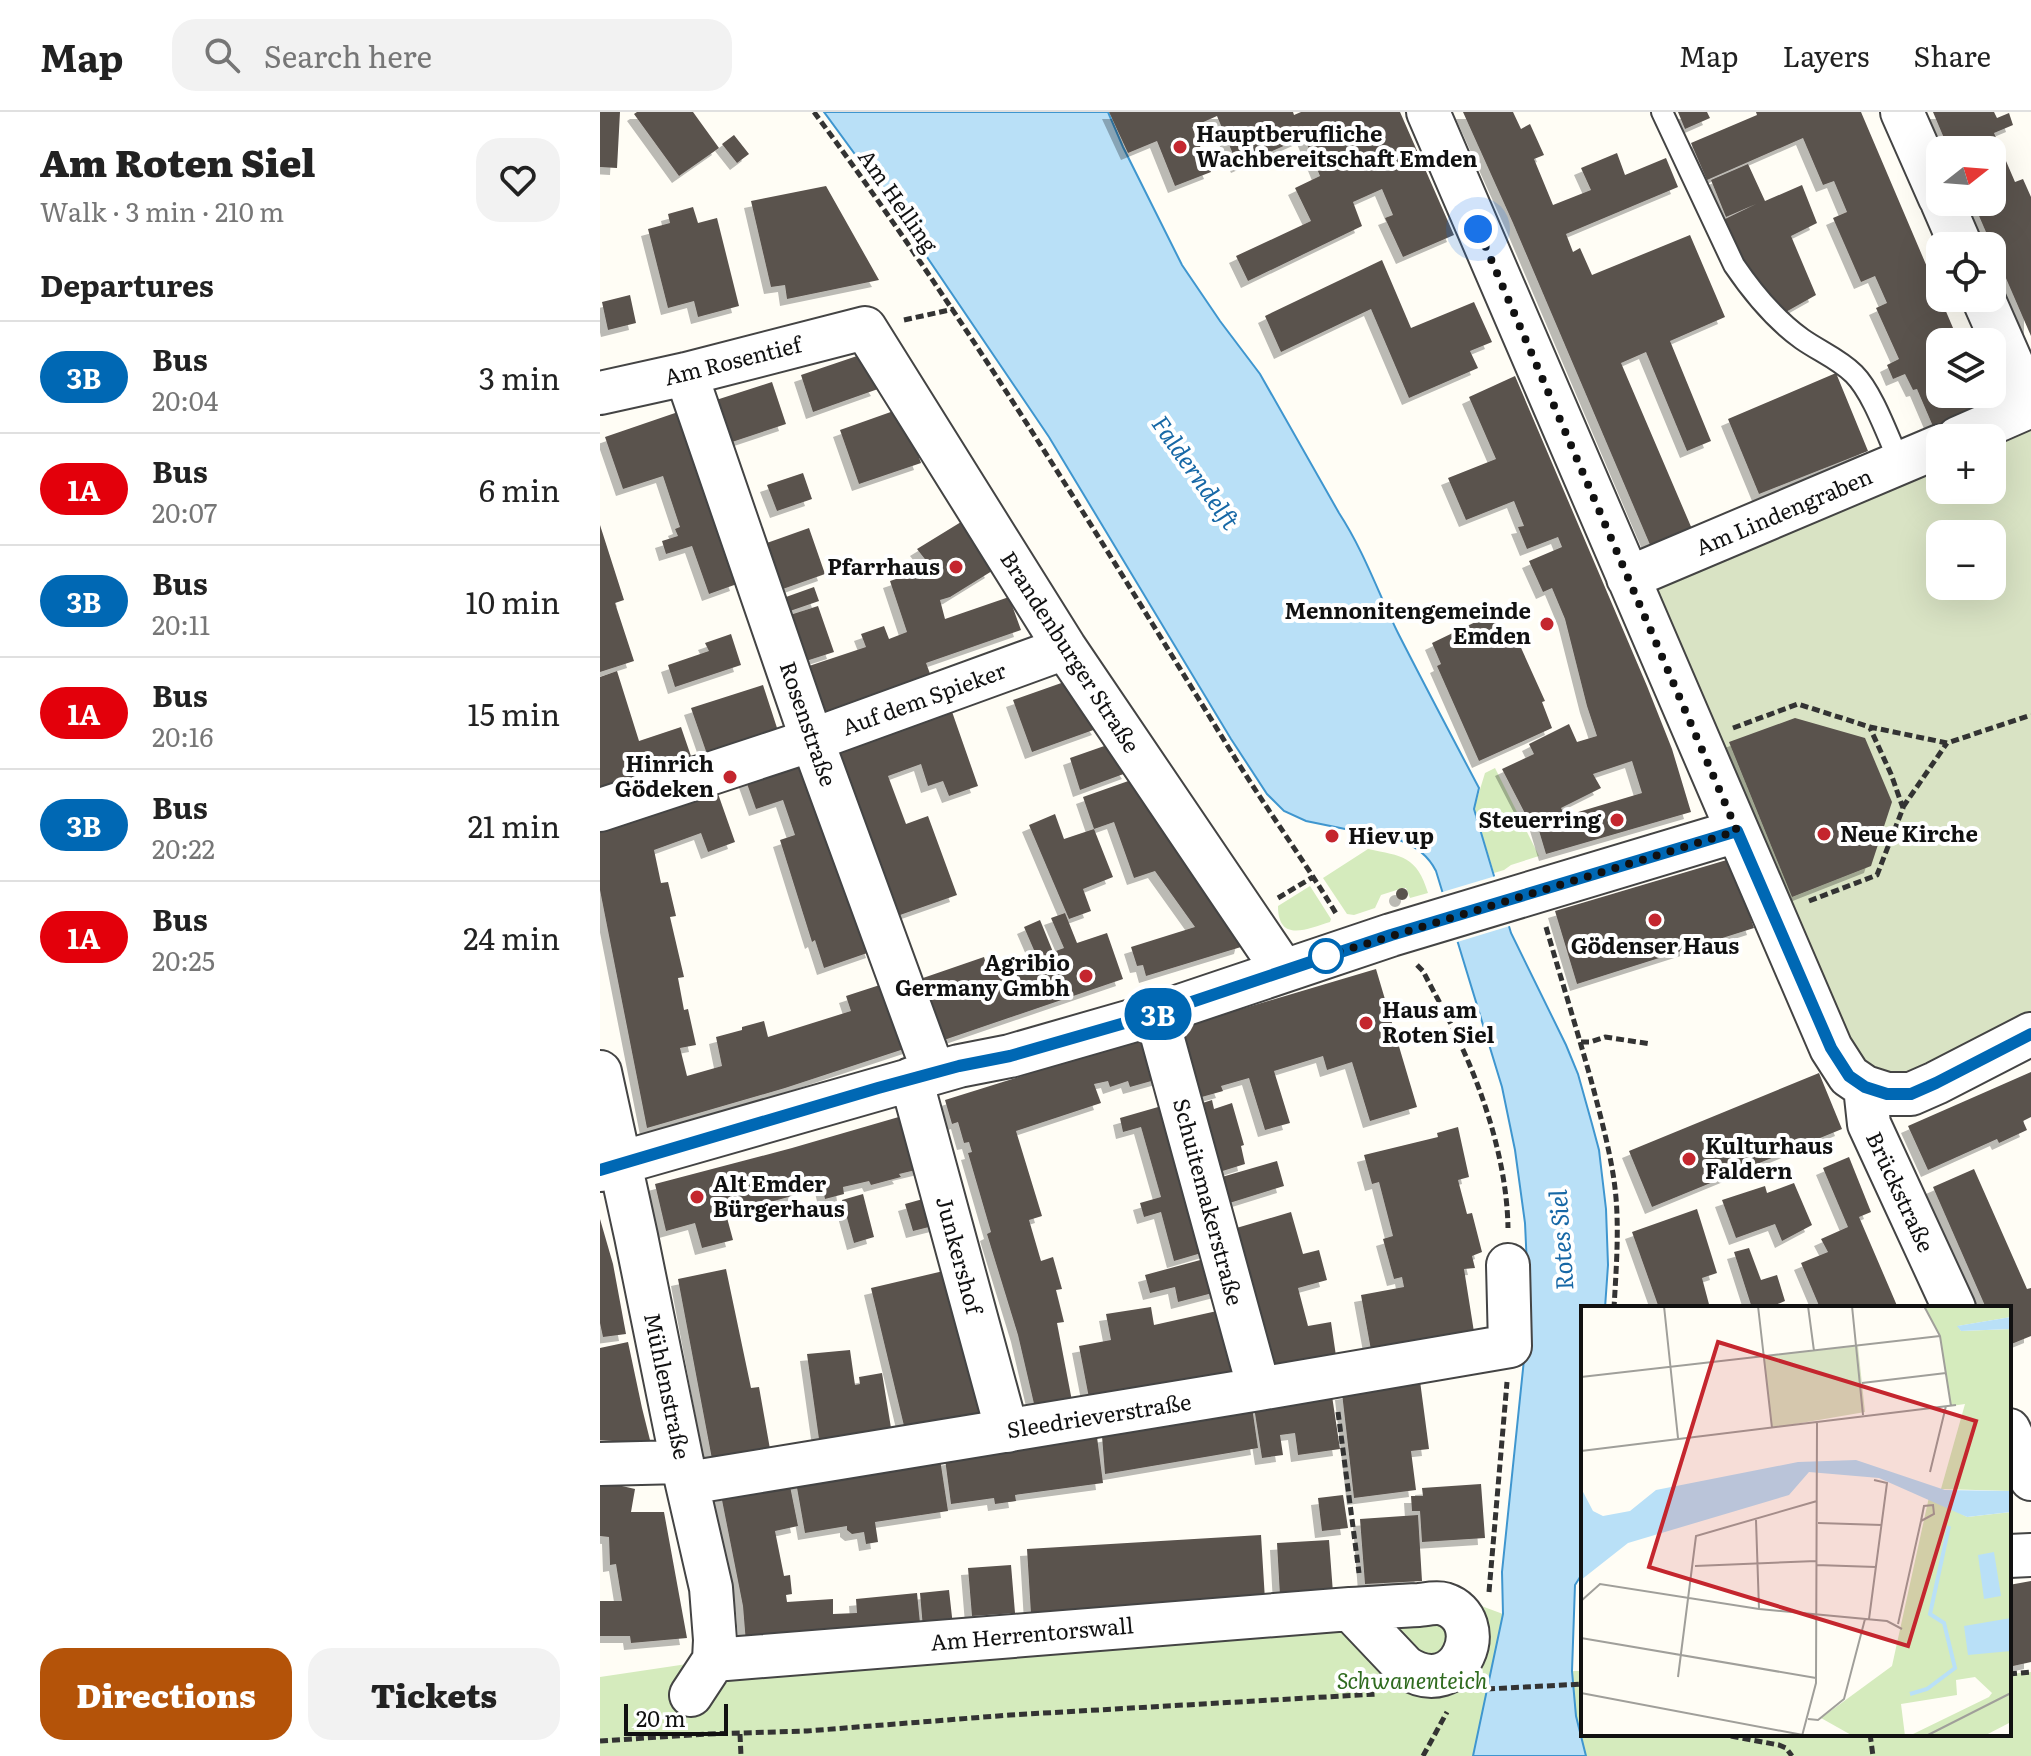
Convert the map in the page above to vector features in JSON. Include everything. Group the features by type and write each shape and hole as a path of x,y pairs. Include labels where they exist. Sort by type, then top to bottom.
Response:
{"street":[{"path":"1428,112 1831,1048 1849,1076 1865,1087 1887,1094 1911,1094 2031,1034"},
{"path":"1902,112 1926,166"},
{"path":"1989,312 2031,407 1991,424"},
{"name":"Am Rosentief","path":"600,393 865,328"},
{"name":"Brandenburger Straße","path":"865,328 1065,648 1283,970"},
{"name":"Rosenstraße","path":"686,374 923,1076"},
{"name":"Am Lindengraben","path":"1628,578 1926,452"},
{"name":"Auf dem Spieker","path":"600,810 812,740 1065,648"},
{"path":"610,1167 923,1076 1010,1056 1156,1014 1417,927 1737,831"},
{"name":"Schuitemakerstraße","path":"1156,1014 1259,1389"},
{"name":"Mühlenstraße","path":"600,1072 610,1167 711,1588 714,1660"},
{"name":"Junkershof","path":"923,1076 1007,1431"},
{"name":"Brückstraße","path":"1865,1087 1869,1124 1953,1306"},
{"path":"1508,1265 1510,1346"},
{"name":"Sleedrieverstraße","path":"600,1464 685,1473 1007,1431 1510,1346"},
{"path":"2011,1434 2031,1479"},
{"path":"2011,1556 2031,1555"},
{"name":"Am Herrentorswall","path":"714,1660 1357,1608"},
{"path":"691,1695 714,1660"}],"lane":[{"path":"1662,112 1734,265 1749,288 1768,310 1800,338 1853,373 1864,386 1900,463"}],"path":[{"name":"Am Helling","path":"814,112 954,309 1236,760 1337,915"},
{"path":"865,328 954,309"},
{"path":"1698,741 1798,704 1870,727 1947,743 2031,715"},
{"path":"1870,727 1903,808"},
{"path":"1773,915 1877,875 1903,808 1947,743"},
{"path":"1521,896 1581,1042 1605,1133 1616,1198 1614,1306"},
{"path":"1417,927 1413,962 1423,971 1461,1043 1504,1172 1508,1265"},
{"path":"1581,1042 1605,1037 1651,1044"},
{"path":"1489,1594 1510,1346"},
{"path":"1334,1375 1357,1608"},
{"path":"2011,1674 2031,1672"},
{"path":"1473,1690 1581,1684"},
{"path":"600,1741 807,1731 1010,1715 1383,1694"},
{"path":"1423,1756 1452,1703"},
{"path":"740,1734 741,1756"},
{"path":"1730,1736 1779,1745 1792,1756"},
{"path":"1870,1736 1873,1756"}],"green space":[{"path":"2031,406 2031,1034 1865,1087 1628,578 1926,452 1926,504 2006,504 2006,427"},
{"path":"1495,768 1539,856 1494,873 1474,809 1485,773"},
{"path":"1368,849 1407,860 1419,872 1428,893 1410,898 1406,888 1403,888 1381,895 1375,908 1354,915 1347,914 1323,878"},
{"path":"1310,886 1330,922 1303,930 1288,929 1279,918 1278,906"},
{"name":"Schwanenteich","path":"1476,1604 1503,1614 1473,1756 600,1756 600,1677 714,1660"},
{"path":"1572,1671 1581,1671 1581,1736"},
{"path":"2031,1672 2031,1756 1586,1756 1581,1736 2011,1736 2011,1674"}],"water":[{"path":"824,112 1108,112 1182,265 1260,374 1348,528 1399,635 1479,788 1474,809 1511,933 1578,1074 1599,1150 1606,1209 1608,1265 1605,1306 1581,1306 1581,1576 1575,1585 1572,1671 1576,1716 1586,1756 1473,1756 1503,1614 1502,1572 1526,1340 1528,1289 1525,1223 1502,1087 1436,871 1425,856 1405,842 1306,821 1284,811 1267,794 1049,437 887,198"}],"pier":[{"path":"1499,875 1513,925 1454,943 1439,893"}],"building":[{"path":"600,112 620,112 617,168 600,167"},
{"path":"693,112 719,148 679,176 634,114"},
{"path":"1109,112 1293,112 1294,115 1301,112 1400,112 1454,235 1403,257 1385,218 1393,215 1382,189 1353,202 1362,226 1248,281 1236,256 1311,221 1295,188 1320,176 1304,137 1238,166 1217,116 1192,127 1211,172 1175,186 1157,141 1128,153"},
{"path":"1463,112 1513,112 1521,129 1530,124 1544,155 1534,159 1553,205 1591,190 1581,168 1617,153 1625,175 1666,158 1678,187 1566,234 1573,252 1580,248 1592,275 1690,235 1725,317 1670,341 1711,441 1687,451 1646,352 1621,363 1692,529 1651,547"},
{"path":"1678,112 1707,112 1710,118 1685,129"},
{"path":"1756,112 1861,112 1926,265 1926,312 1946,312 1953,328 1926,328 1926,408 1987,408 1951,424 1932,424 1917,389 1913,390 1905,374 1893,379 1887,365 1899,359 1876,308 1887,303 1875,276 1861,282 1833,218 1847,212 1834,181 1823,185 1803,138 1707,180 1691,143 1757,115"},
{"path":"1933,112 1994,112 1997,118 2009,113 2013,125 1994,133 1995,136 1943,136"},
{"path":"734,135 749,154 737,163 722,144"},
{"path":"2006,161 2015,182 2023,179 2031,197 2031,336 2006,278 2006,232 1986,232 1979,216 2006,216"},
{"path":"1748,164 1765,201 1802,185 1817,223 1791,236 1816,295 1784,313 1757,286 1740,259 1723,220 1756,204 1726,217 1711,180"},
{"path":"826,186 879,280 787,299 785,285 771,287 751,201"},
{"path":"693,207 698,223 717,218 739,306 698,317 694,301 668,308 648,229 670,223 668,214"},
{"path":"1382,260 1411,328 1474,302 1492,342 1470,351 1478,368 1409,398 1371,309 1281,352 1265,316"},
{"path":"630,295 636,323 608,330 602,302"},
{"path":"857,356 878,389 813,412 801,375"},
{"path":"1836,373 1868,451 1759,494 1728,419"},
{"path":"1515,376 1647,686 1672,749 1691,812 1546,854 1537,824 1531,825 1502,769 1534,754 1529,744 1569,724 1577,742 1597,736 1565,619 1552,588 1543,592 1529,561 1562,547 1558,537 1527,549 1518,527 1524,526 1514,501 1466,520 1448,478 1496,459 1469,397","holes":["1632,761 1642,793 1565,816 1561,808 1601,788 1593,774"]},
{"path":"772,382 786,424 729,443 713,401"},
{"path":"902,408 921,463 859,484 840,430"},
{"path":"678,412 737,584 709,594 692,546 666,554 662,541 678,536 675,529 680,527 663,476 623,489 605,437"},
{"path":"803,473 812,499 777,511 767,485"},
{"path":"961,522 992,571 940,600 945,619 1009,597 1021,630 926,663 932,679 823,716 806,667 866,647 861,634 884,626 889,639 907,632 890,581 911,574 928,563 917,549"},
{"path":"600,525 624,600 615,603 634,661 600,672"},
{"path":"809,528 825,574 780,590 764,544"},
{"path":"814,587 819,601 790,611 786,597"},
{"path":"818,606 834,652 806,661 790,615"},
{"path":"1492,614 1501,635 1513,630 1545,701 1542,702 1552,728 1479,761 1437,666 1441,664 1432,643"},
{"path":"731,634 741,665 675,687 668,665 709,651 705,643"},
{"path":"617,671 639,741 681,727 693,762 600,793 600,677"},
{"path":"1067,681 1099,728 1032,752 1013,700"},
{"path":"763,685 779,734 708,757 691,708"},
{"path":"950,706 978,786 949,796 943,781 928,786 921,764 888,776 906,824 928,816 957,895 900,915 835,747"},
{"name":"Neue Kirche","path":"1795,718 1865,738 1892,802 1871,866 1792,897 1729,742"},
{"path":"1110,744 1129,772 1080,790 1070,758"},
{"path":"806,756 873,951 824,968 815,940 812,942 780,840 795,835 783,800 756,809 745,778"},
{"path":"1134,779 1243,939 1241,947 1146,976 1143,965 1137,966 1131,947 1195,927 1155,871 1134,878 1114,822 1094,829 1083,797"},
{"path":"716,788 735,842 708,852 701,833 654,850 661,883 668,882 676,916 670,917 684,977 678,978 684,1010 688,1009 696,1045 680,1048 687,1076 722,1066 716,1037 764,1021 768,1037 851,1011 846,996 889,982 910,1047 647,1128 600,890 600,826"},
{"path":"1055,814 1064,839 1094,829 1113,877 1083,889 1091,911 1069,919 1029,825"},
{"name":"Gödenser Haus","path":"1730,859 1754,928 1577,984 1555,911"},
{"path":"1402,888 1408,894 1402,900 1396,894"},
{"path":"1065,913 1077,943 1107,933 1123,979 944,1040 923,978 984,957 989,974 1037,957 1024,927 1040,920 1053,952 1064,948 1051,918"},
{"path":"1376,969 1417,1107 1370,1121 1352,1062 1327,1070 1323,1056 1274,1071 1290,1123 1265,1130 1249,1078 1221,1086 1223,1091 1191,1100 1170,1030"},
{"path":"1150,1036 1162,1078 1130,1087 1128,1081 1110,1087 1108,1081 1094,1084 1101,1103 1016,1131 1042,1216 1029,1220 1041,1261 1053,1257 1062,1289 1056,1290 1064,1322 1057,1323 1072,1401 1035,1408 1018,1335 987,1234 991,1232 968,1153 972,1152 969,1142 964,1143 958,1122 952,1124 945,1100"},
{"path":"2031,1072 2031,1117 2023,1121 2027,1130 1999,1143 1997,1139 1928,1170 1908,1126"},
{"path":"1819,1073 1842,1129 1652,1207 1629,1151"},
{"path":"1212,1100 1214,1109 1232,1103 1244,1145 1241,1146 1245,1164 1213,1174 1193,1106"},
{"path":"1172,1103 1215,1249 1174,1261 1161,1212 1144,1217 1140,1203 1161,1197 1141,1127 1123,1132 1120,1118"},
{"path":"909,1114 924,1168 871,1185 869,1181 843,1187 844,1194 825,1199 821,1181 801,1186 803,1193 726,1214 733,1240 702,1248 695,1223 666,1231 655,1184"},
{"path":"1458,1127 1469,1177 1458,1180 1467,1214 1472,1213 1482,1252 1472,1256 1475,1268 1464,1269 1474,1332 1371,1350 1361,1295 1404,1287 1402,1277 1394,1279 1383,1239 1393,1236 1379,1182 1372,1184 1364,1155 1438,1137 1437,1133"},
{"path":"1849,1157 1871,1212 1859,1217 1897,1306 1819,1306 1801,1263 1828,1252 1821,1239 1848,1227 1823,1168"},
{"path":"1277,1161 1284,1186 1223,1205 1215,1179"},
{"path":"1974,1169 2027,1289 2031,1288 2031,1336 2011,1344 2011,1306 1985,1306 1933,1187"},
{"path":"1794,1183 1812,1225 1782,1241 1775,1224 1736,1238 1722,1200 1765,1186 1767,1193"},
{"path":"863,1194 874,1237 854,1243 842,1200"},
{"path":"930,1197 937,1225 913,1231 905,1204"},
{"path":"1697,1209 1717,1273 1702,1278 1709,1306 1658,1306 1632,1232"},
{"path":"1291,1212 1303,1254 1319,1250 1327,1280 1298,1288 1308,1326 1331,1322 1336,1356 1271,1368 1233,1229"},
{"path":"600,1219 613,1264 626,1334 603,1337 600,1323"},
{"path":"1749,1248 1761,1280 1777,1275 1785,1301 1773,1306 1751,1306 1734,1252"},
{"path":"1215,1256 1224,1290 1178,1302 1175,1287 1150,1293 1145,1275"},
{"path":"726,1269 751,1388 759,1387 770,1449 712,1459 678,1279"},
{"path":"952,1269 988,1411 905,1430 871,1288"},
{"path":"1151,1307 1154,1325 1226,1309 1239,1373 1089,1398 1079,1346 1111,1340 1106,1314"},
{"path":"628,1342 651,1444 600,1440 600,1348"},
{"path":"850,1350 855,1385 860,1384 859,1377 882,1373 891,1428 819,1439 807,1354"},
{"path":"1420,1381 1429,1449 1411,1451 1416,1490 1354,1498 1342,1393"},
{"path":"1332,1396 1340,1449 1298,1455 1295,1433 1280,1435 1283,1455 1262,1458 1254,1407"},
{"path":"1252,1407 1258,1448 1105,1474 1102,1436"},
{"path":"1097,1437 1103,1483 1015,1495 1016,1501 995,1504 994,1498 951,1504 945,1459"},
{"path":"940,1459 948,1511 875,1522 878,1542 866,1544 864,1532 852,1534 847,1526 805,1533 796,1482"},
{"path":"600,1481 635,1489 631,1512 664,1512 687,1638 631,1643 630,1636 600,1636 600,1601 622,1601 616,1564 610,1565 609,1537 600,1536"},
{"path":"789,1481 798,1526 775,1531 784,1576 790,1575 792,1594 786,1595 787,1602 833,1599 833,1614 857,1613 856,1599 917,1593 920,1623 746,1643 743,1606 721,1495"},
{"path":"1481,1484 1485,1538 1422,1542 1420,1511 1412,1511 1411,1496 1423,1496 1422,1488"},
{"path":"1343,1495 1348,1528 1322,1531 1318,1498"},
{"path":"1418,1515 1422,1581 1365,1584 1360,1519"},
{"path":"1261,1535 1265,1600 1031,1614 1027,1549"},
{"path":"1329,1540 1333,1593 1280,1596 1277,1543"},
{"path":"1011,1565 1015,1613 972,1616 968,1568"},
{"path":"2031,1581 2031,1662 2013,1666 2011,1656 2011,1585"},
{"path":"949,1590 953,1626 923,1628 920,1593"}],"bus line":[{"name":"3B","path":"600,1170 878,1088 1010,1056 1156,1014 1391,935 1737,831 1831,1048 1849,1076 1865,1087 1887,1094 1911,1094 2031,1034"}],"place":[{"name":"Hauptberufliche Wachbereitschaft Emden","path":"1180,147"},
{"name":"Pfarrhaus","path":"956,567"},
{"name":"Mennonitengemeinde Emden","path":"1547,624"},
{"name":"Hinrich Gödeken","path":"730,777"},
{"name":"Steuerring","path":"1617,820"},
{"name":"Neue Kirche","path":"1824,834"},
{"name":"Hiev up","path":"1332,836"},
{"name":"Gödenser Haus","path":"1655,920"},
{"name":"Agribio Germany Gmbh","path":"1086,976"},
{"name":"Haus am Roten Siel","path":"1366,1023"},
{"name":"Kulturhaus Faldern","path":"1689,1159"},
{"name":"Alt Emder Bürgerhaus","path":"697,1197"}],"route":[{"path":"1326,956 1737,831 1478,229"}],"water label":[{"name":"Falderndelft","path":"1195,473"},
{"name":"Rotes Siel","path":"1562,1240"}]}
